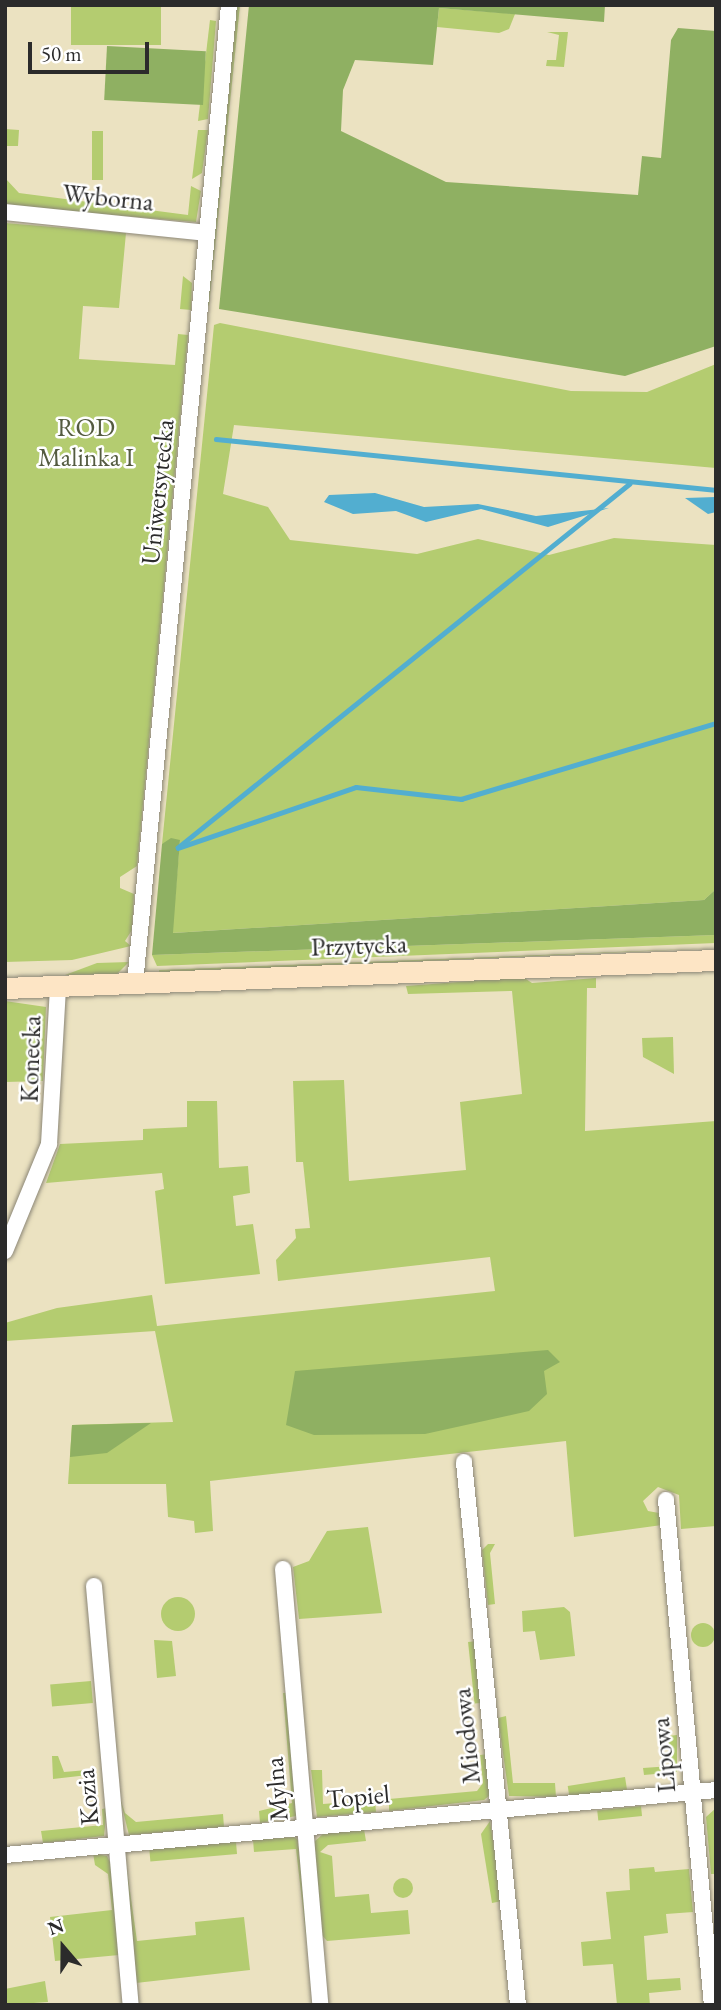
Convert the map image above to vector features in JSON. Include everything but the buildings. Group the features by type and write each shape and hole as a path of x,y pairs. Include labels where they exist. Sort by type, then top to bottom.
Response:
{"main road":[{"name":"Przytycka","path":"5,988 716,960"}],"street":[{"name":"Uniwersytecka","path":"135,983 229,5"},
{"name":"Wyborna","path":"5,212 207,233"},
{"name":"Konecka","path":"5,1251 49,1143 58,986"},
{"name":"Miodowa","path":"464,1462 518,2005"},
{"name":"Lipowa","path":"666,1500 712,2005"},
{"name":"Mylna","path":"283,1569 320,2005"},
{"name":"Kozia","path":"94,1586 131,2005"},
{"name":"Topiel","path":"5,1855 117,1842 716,1790"}],"green space":[{"path":"71,5 161,5 161,45 71,45"},
{"path":"234,5 240,5 209,306 206,303"},
{"path":"249,5 605,5 604,22 439,8 433,65 355,60 343,90 341,131 446,182 638,195 642,156 661,158 671,40 678,28 716,31 716,346 625,376 219,309"},
{"path":"439,8 515,14 509,29 499,33 437,27"},
{"path":"210,20 216,21 208,119 198,121"},
{"path":"547,32 568,32 564,67 546,66 547,60 556,60 559,35"},
{"path":"107,46 206,51 203,105 104,100"},
{"path":"5,129 19,130 18,146 7,146 6,179 19,193 188,215 191,186 201,191 196,222 5,206"},
{"path":"198,130 208,130 202,173 192,179"},
{"path":"92,131 103,131 103,180 92,180"},
{"name":"ROD Malinka I","path":"5,223 126,233 119,308 83,306 79,359 175,365 178,334 188,335 137,866 120,877 120,888 134,894 132,930 125,941 131,946 72,960 5,962"},
{"path":"183,276 192,283 191,310 180,309"},
{"path":"220,323 571,391 647,392 716,364 716,468 234,425 223,494 268,507 290,540 417,554 478,539 549,555 614,538 716,545 716,889 704,900 172,933 180,840 162,844 214,325"},
{"path":"171,838 180,840 173,933 704,900 716,889 716,935 152,955 162,844"},
{"path":"716,935 716,943 157,966 152,955"},
{"path":"716,948 159,973 159,970"},
{"path":"129,962 117,974 65,975 97,963"},
{"path":"523,977 532,983 596,978 596,988 587,988 585,1131 716,1121 716,1526 681,1529 679,1495 658,1487 643,1501 648,1511 659,1513 662,1525 574,1537 566,1441 210,1481 213,1531 195,1533 194,1521 168,1517 166,1484 68,1484 72,1425 173,1422 155,1331 5,1341 5,1323 57,1308 152,1295 157,1326 495,1291 490,1257 278,1281 276,1260 296,1238 295,1229 310,1228 303,1162 296,1162 293,1081 344,1080 349,1181 466,1170 460,1102 522,1094 512,991 408,994 406,986"},
{"path":"5,1001 46,1007 43,1081 5,1082"},
{"path":"673,1037 674,1074 643,1057 642,1038"},
{"path":"187,1101 217,1101 219,1168 248,1166 250,1193 233,1196 236,1226 253,1224 260,1274 165,1284 155,1191 164,1189 162,1173 46,1183 60,1144 143,1140 143,1129 187,1127"},
{"path":"548,1350 560,1362 544,1371 547,1394 529,1411 425,1434 314,1435 286,1425 295,1371"},
{"path":"151,1423 107,1453 70,1457 72,1425"},
{"path":"368,1527 382,1613 299,1619 293,1567 309,1561 327,1531"},
{"path":"488,1544 495,1544 490,1553 495,1604 488,1605 482,1550"},
{"path":"178,1597 190,1602 195,1614 190,1626 178,1631 166,1626 161,1614 166,1602"},
{"path":"564,1607 570,1612 575,1656 540,1660 535,1631 523,1632 522,1611"},
{"path":"703,1623 711,1627 715,1635 711,1643 703,1647 695,1643 691,1635 695,1627"},
{"path":"154,1640 172,1641 176,1676 157,1678"},
{"path":"477,1641 483,1703 475,1704 468,1642"},
{"path":"91,1681 93,1703 52,1706 50,1685"},
{"path":"283,1693 289,1693 296,1816 260,1823 259,1811 292,1803"},
{"path":"506,1716 513,1783 555,1783 556,1797 509,1796 498,1718"},
{"path":"677,1735 677,1772 644,1775 643,1768 671,1766 668,1736"},
{"path":"489,1754 490,1795 484,1800 389,1811 389,1799 477,1791 483,1783 480,1755"},
{"path":"52,1756 58,1756 64,1772 87,1770 88,1775 53,1779"},
{"path":"311,1770 322,1770 323,1804 375,1800 376,1812 317,1817"},
{"path":"625,1777 627,1790 570,1799 568,1786"},
{"path":"119,1795 125,1813 136,1822 223,1814 224,1827 129,1835"},
{"path":"641,1806 642,1816 598,1821 597,1811"},
{"path":"107,1808 104,1836 43,1843 41,1831 103,1825 102,1809"},
{"path":"716,1808 716,1874 711,1874 706,1817"},
{"path":"490,1821 502,1901 492,1903 481,1834"},
{"path":"364,1829 366,1841 328,1845 320,1852 332,1856 335,1897 369,1894 371,1913 408,1910 410,1934 327,1941 320,1933 314,1842 324,1833"},
{"path":"294,1837 298,1840 313,1995 296,1849 254,1852 253,1840"},
{"path":"236,1842 237,1854 150,1862 149,1850"},
{"path":"93,1853 107,1856 112,1866 119,1955 55,1961 50,1917 112,1910 108,1874 95,1865"},
{"path":"126,1863 137,1941 196,1935 195,1922 244,1917 250,1970 136,1983"},
{"path":"654,1867 655,1872 689,1869 693,1912 666,1914 668,1933 644,1936 647,1980 680,1978 681,1990 649,1993 650,2005 617,2005 613,1964 583,1966 581,1942 611,1939 606,1892 630,1890 629,1869"},
{"path":"403,1878 410,1881 413,1888 410,1895 403,1898 396,1895 393,1888 396,1881"},
{"path":"45,1981 48,2002 5,2005 5,1989"}],"water":[{"path":"375,493 424,507 478,504 536,516 609,508 548,527 481,509 426,522 396,511 353,514 324,502 329,495"},
{"path":"716,497 716,512 708,514 685,498"}],"waterway":[{"path":"216,439 716,490"},
{"path":"630,484 178,848 356,787 461,799 716,723"}]}
